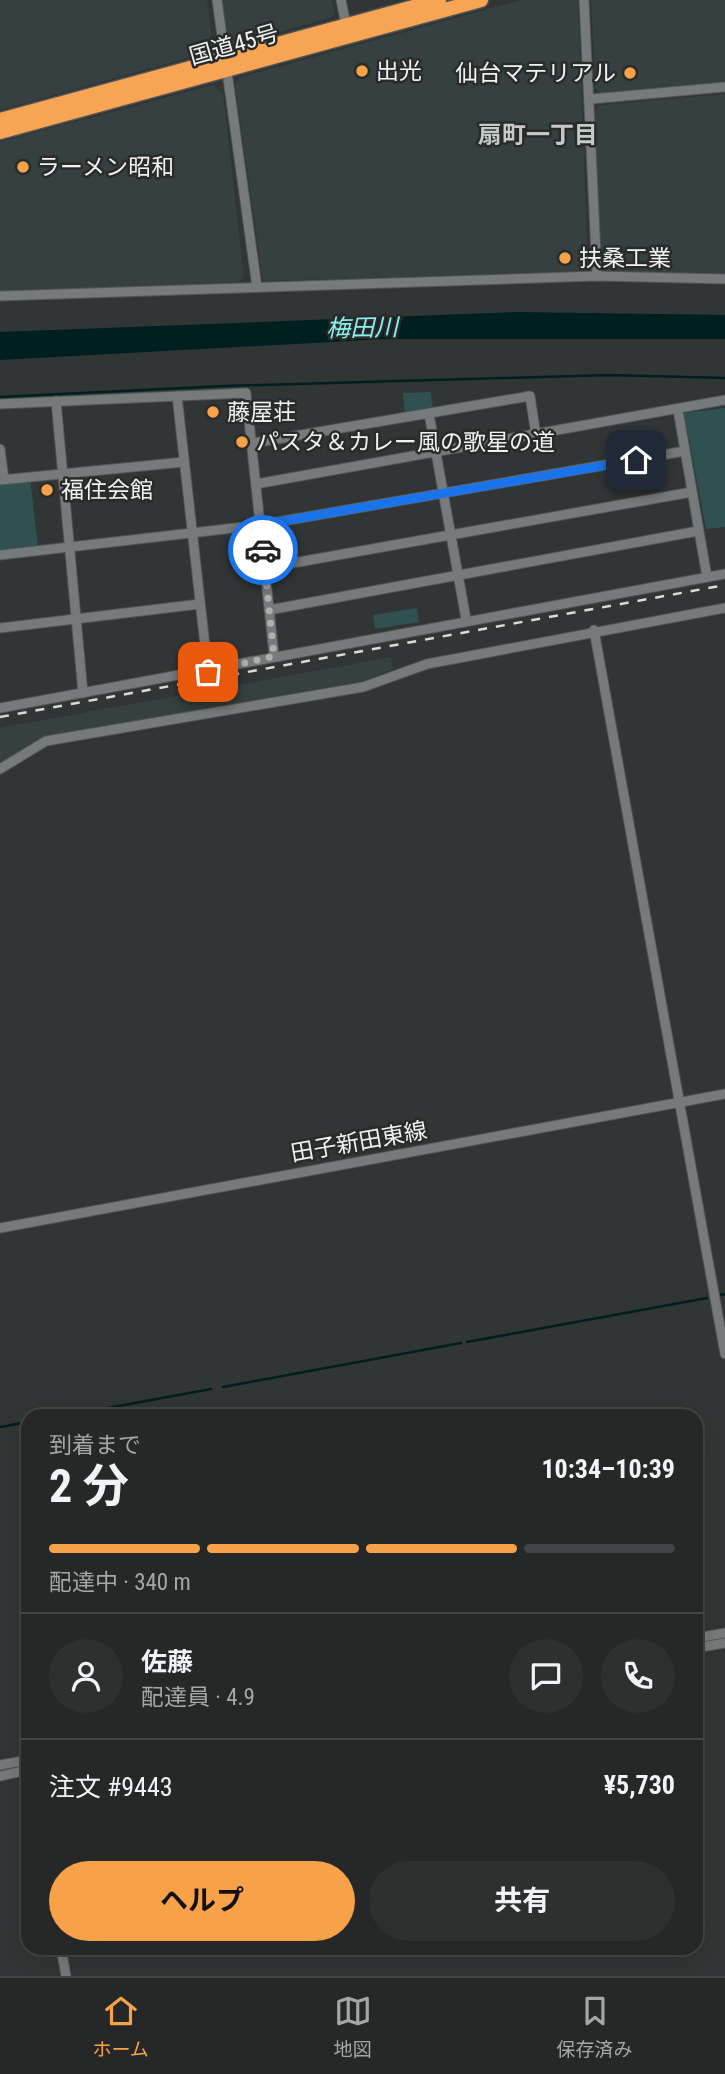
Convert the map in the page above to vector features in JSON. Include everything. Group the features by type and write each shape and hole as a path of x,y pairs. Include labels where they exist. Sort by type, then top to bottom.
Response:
{"highway":[{"name":"国道45号","path":"0,132 346,25 438,0"},
{"name":"国道45号","path":"0,120 481,0"}],"street":[{"path":"217,0 257,287"},
{"path":"341,0 346,25"},
{"path":"584,0 591,99 597,276"},
{"path":"591,99 725,87"},
{"path":"0,296 597,276 725,279"},
{"path":"0,404 246,393 274,656"},
{"path":"177,396 208,672"},
{"path":"253,443 530,396 536,435"},
{"path":"256,484 725,400"},
{"path":"56,401 83,692"},
{"path":"678,410 707,577"},
{"path":"429,414 466,620"},
{"path":"0,449 2,479 184,462"},
{"path":"0,555 192,535 260,525 685,451"},
{"path":"265,568 692,492"},
{"path":"269,610 698,531"},
{"path":"0,708 208,672 274,656 725,573"},
{"path":"0,628 200,604"},
{"path":"0,769 46,741 363,687 427,664 594,630 725,608"},
{"path":"594,630 725,1354"},
{"name":"田子新田東線","path":"0,1228 725,1094"},
{"path":"703,1638 725,1633"},
{"path":"703,1647 725,1643"},
{"path":"0,1765 21,1761"},
{"path":"0,1776 21,1772"},
{"path":"62,1955 66,1976"}],"shaded area":[{"path":"0,0 207,0 213,47 209,52 0,110"},
{"path":"222,0 332,0 335,16 233,46 227,40"},
{"path":"521,0 578,0 588,271 263,281 235,85 241,77"},
{"path":"591,0 725,0 725,83 602,94 596,90"},
{"path":"213,85 223,94 244,277 238,282 0,293 0,142"},
{"path":"725,94 725,275 606,272 600,262 594,113 600,105"},
{"path":"431,392 433,410 405,414 403,393"},
{"path":"725,408 725,527 706,529 684,413"},
{"path":"30,478 38,547 0,551 0,482"},
{"path":"417,608 419,622 375,629 373,615"},
{"path":"391,657 393,669 361,681 43,739 0,764 0,728"}],"water":[{"name":"梅田川","path":"519,312 725,315 725,339 386,339 0,360 0,332"}],"waterway":[{"path":"0,397 224,386 609,375 725,378"},
{"path":"719,1295 725,1294"},
{"path":"467,1342 707,1298"},
{"path":"223,1387 461,1343"},
{"path":"103,1409 211,1389"},
{"path":"0,1427 21,1423"}],"railway":[{"path":"0,717 725,585"}],"way so far":[{"path":"208,672 274,656 263,550"}],"place":[{"name":"出光","path":"362,71"},
{"name":"仙台マテリアル","path":"630,73"},
{"name":"ラーメン昭和","path":"23,167"},
{"name":"扶桑工業","path":"565,258"},
{"name":"藤屋荘","path":"213,412"},
{"name":"パスタ＆カレー風の歌星の道","path":"242,442"},
{"name":"福住会館","path":"47,490"}],"district":[{"name":"扇町一丁目","path":"538,135"}],"route":[{"path":"263,550 260,525 636,460"}]}
